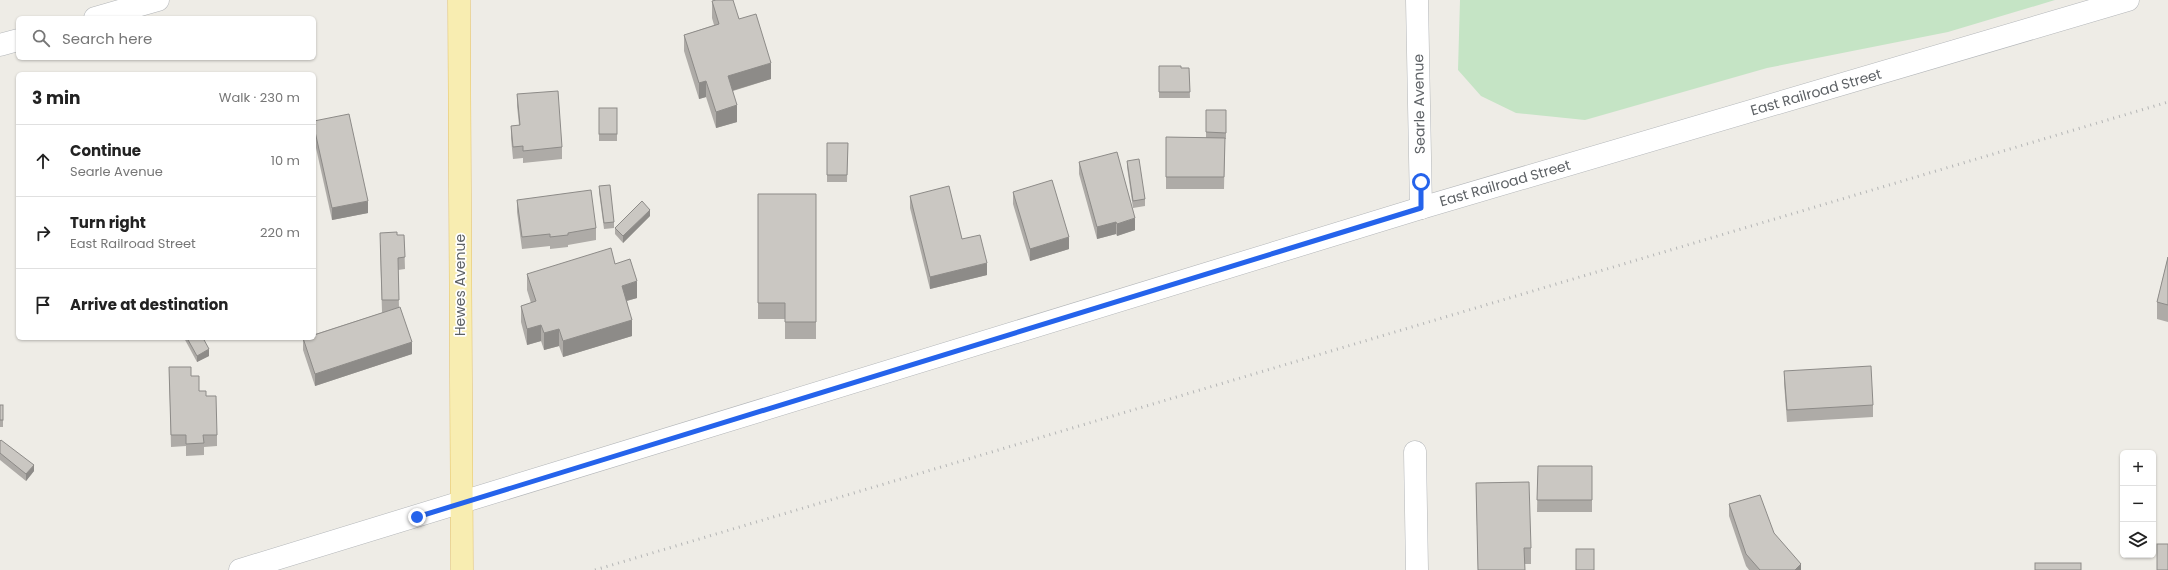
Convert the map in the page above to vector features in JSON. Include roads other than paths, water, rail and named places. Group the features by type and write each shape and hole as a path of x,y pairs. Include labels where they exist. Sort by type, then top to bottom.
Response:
{"main road":[{"name":"Hewes Avenue","path":"459,0 462,570"}],"street":[{"path":"102,16 158,0"},
{"name":"Searle Avenue","path":"1417,0 1421,208"},
{"name":"East Railroad Street","path":"240,570 461,504 1421,208 2128,0"},
{"path":"0,45 16,41"},
{"path":"1415,452 1417,570"}],"railway":[{"path":"595,570 2168,102"}]}
